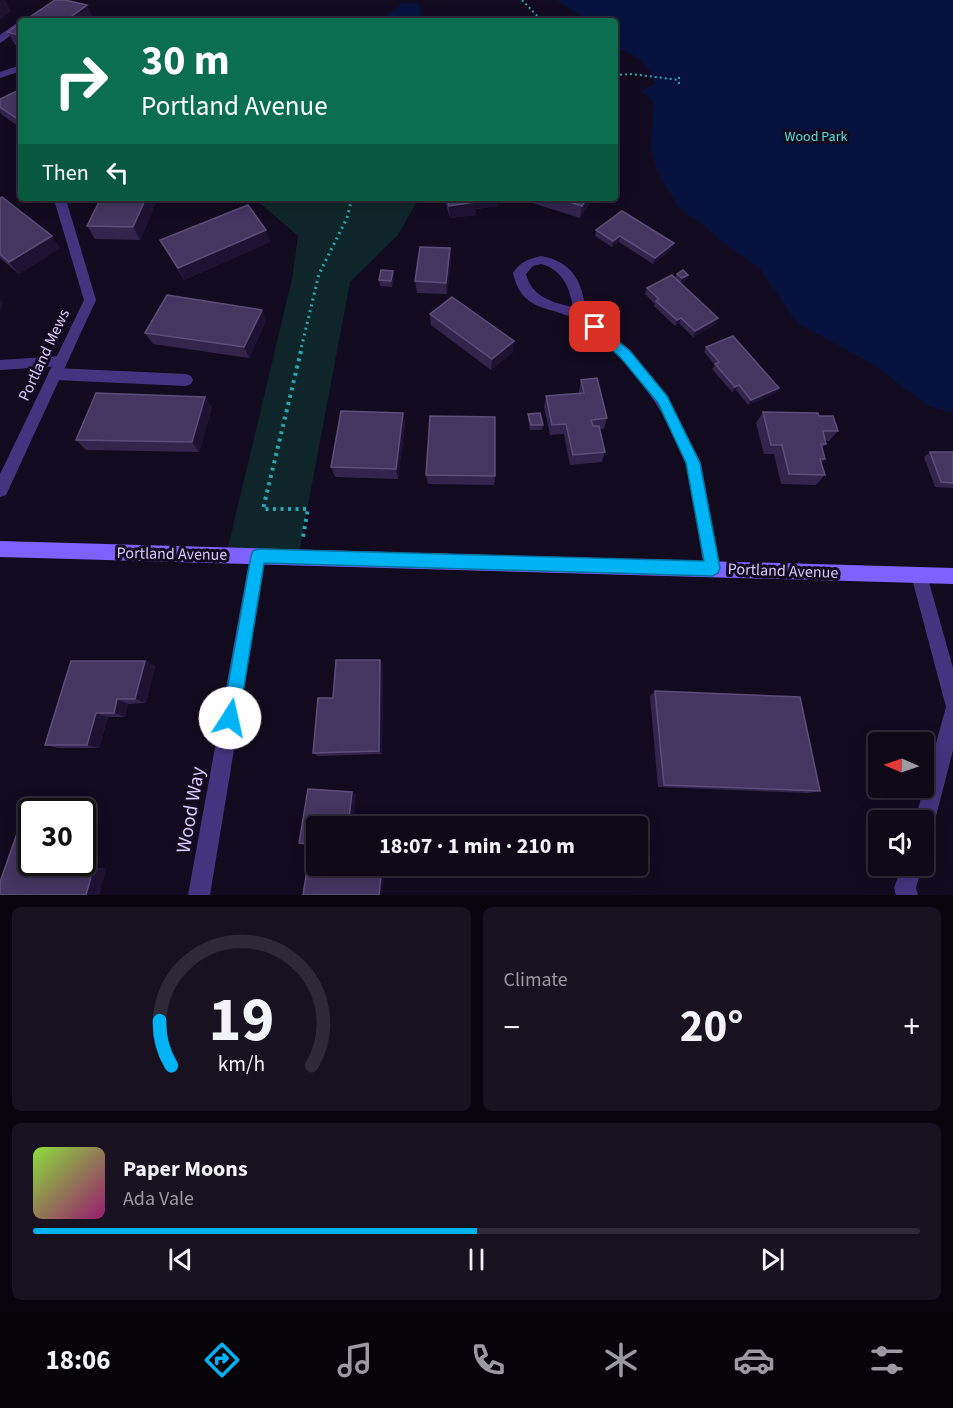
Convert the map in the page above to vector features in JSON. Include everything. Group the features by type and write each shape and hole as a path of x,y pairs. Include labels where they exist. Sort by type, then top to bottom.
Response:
{"street":[{"path":"0,40 18,25"},
{"path":"0,75 18,69"},
{"name":"Portland Mews","path":"0,490 90,300 61,203"},
{"path":"580,314 577,292 564,270 555,263 541,260 529,263 519,273 520,280 527,291 543,305 580,314 625,354 662,400 693,463 712,568"},
{"path":"0,365 186,380"},
{"name":"Portland Avenue","path":"0,549 953,576"},
{"name":"Wood Way","path":"199,895 258,556"},
{"path":"919,575 953,702"},
{"path":"928,810 953,713"},
{"path":"907,895 905,888 909,876"}],"path":[{"path":"522,0 539,18"},
{"path":"618,75 631,74 679,80"},
{"path":"298,558 308,509 263,508 319,274 347,218 351,201"}],"green space":[{"path":"257,201 417,201 398,235 350,282 298,558 226,556 292,279 298,236"}],"shaded area":[{"name":"Wood Park","path":"556,0 953,0 953,413 928,406 871,363 798,324 760,269 680,209 661,179 651,151 653,102 641,90 656,84 645,65 630,54 618,49 618,18 583,18"},
{"path":"402,3 418,3 422,13 421,18 382,18"}],"building":[{"path":"55,0 87,5 69,18 28,18"},
{"path":"18,25 18,35 8,32"},
{"path":"18,90 18,119 0,107 0,99"},
{"path":"2,197 52,236 9,262 0,254 0,198"},
{"path":"100,201 145,201 133,227 87,226"},
{"path":"448,201 476,202 449,206"},
{"path":"566,201 585,201 582,206"},
{"path":"248,205 266,230 178,268 160,240"},
{"path":"622,211 674,243 655,258 620,236 613,241 596,230"},
{"path":"420,247 450,248 446,283 415,281"},
{"path":"381,270 393,271 391,281 379,280"},
{"path":"683,270 688,275 682,278 677,274"},
{"path":"672,275 718,318 695,331 681,318 677,320 656,301 659,299 647,288"},
{"path":"167,295 262,310 244,347 145,333"},
{"path":"452,297 514,341 492,359 430,314"},
{"path":"733,336 779,388 751,400 739,385 735,387 715,364 719,362 706,347"},
{"path":"597,378 607,418 591,420 593,426 599,426 605,452 573,455 566,424 552,425 546,396 584,393 581,380"},
{"path":"96,393 205,397 192,442 76,440"},
{"path":"341,411 403,413 396,469 331,467"},
{"path":"763,412 818,413 819,416 833,416 838,431 823,431 826,444 821,444 825,459 820,459 825,475 789,474 782,445 771,445"},
{"path":"540,413 543,425 531,425 528,414"},
{"path":"430,416 495,417 495,476 426,475"},
{"path":"930,452 953,452 953,483 941,482"},
{"path":"336,660 380,660 379,751 313,753 318,698 333,698"},
{"path":"71,661 145,661 135,699 117,699 114,713 96,713 87,745 45,745"},
{"path":"655,691 800,697 820,791 664,785"},
{"path":"308,789 352,792 349,816 306,816 306,844 299,843"},
{"path":"18,831 18,876 91,876 86,895 0,895 0,882"},
{"path":"306,876 381,876 379,895 303,895"}],"route":[{"path":"230,718 258,556 712,568 693,463 662,400 625,354 595,327"}]}
